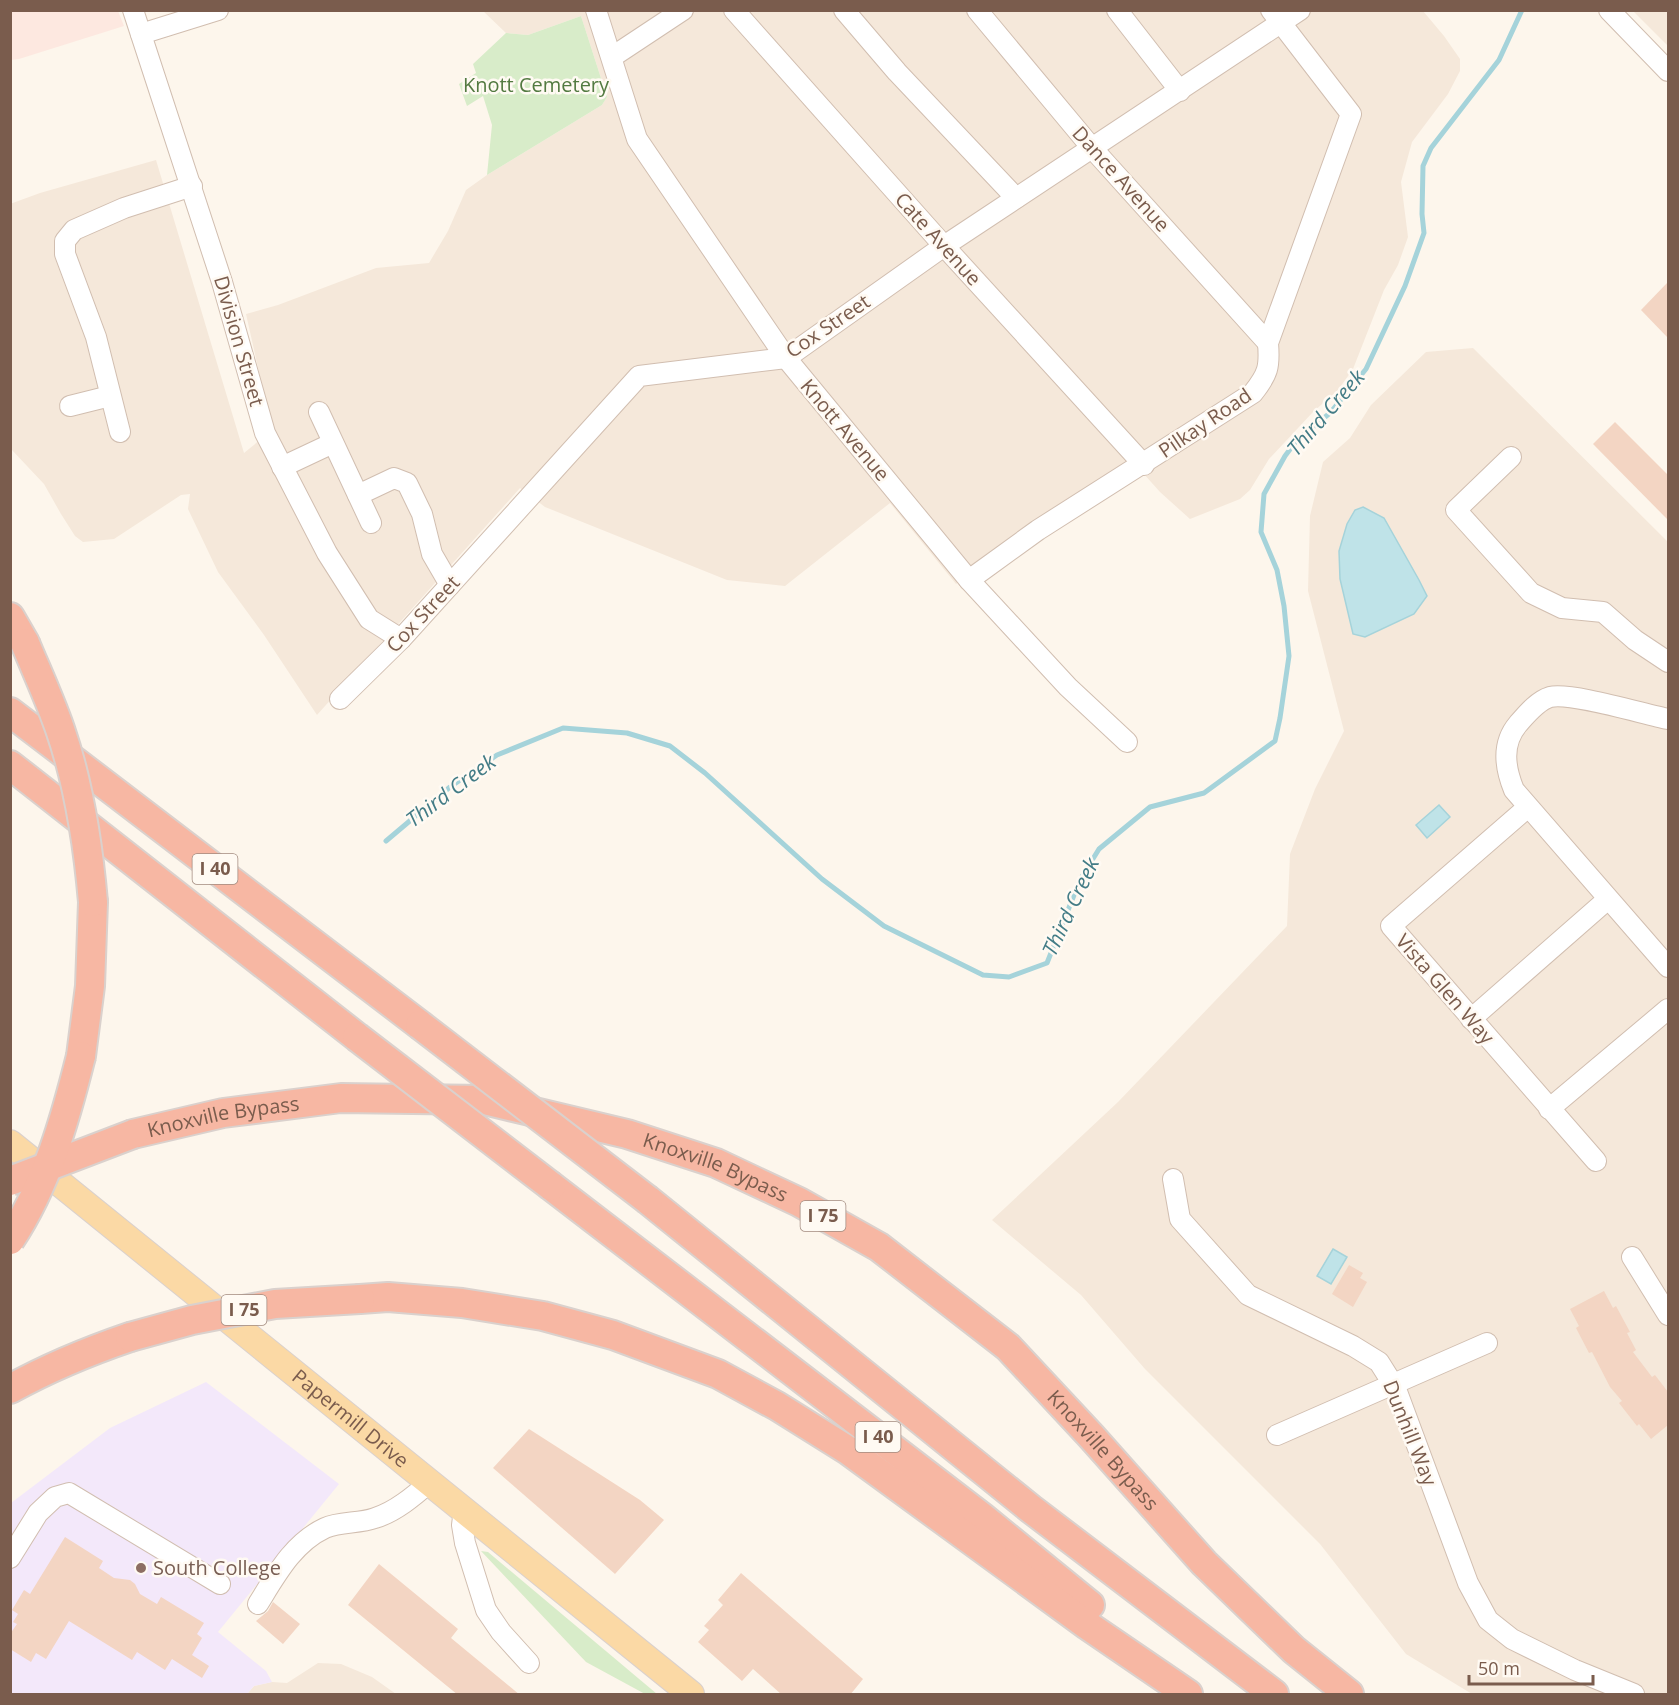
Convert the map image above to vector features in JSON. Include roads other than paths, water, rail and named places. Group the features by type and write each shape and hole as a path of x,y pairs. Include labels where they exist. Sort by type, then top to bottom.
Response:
{"highway":[{"path":"10,616 25,643 61,731 75,781 93,902 90,986 81,1056 57,1142 32,1201 10,1240"},
{"name":"I 40","path":"10,712 648,1200 1031,1509 1274,1695"},
{"name":"I 40","path":"10,765 357,1037 982,1517 1199,1695"},
{"name":"Knoxville Bypass","path":"10,1181 133,1134 223,1113 341,1098 484,1100 627,1134 716,1163 799,1203 879,1247 1008,1347 1204,1563 1294,1650 1349,1695"},
{"name":"I 75","path":"10,1389 32,1377 130,1337 192,1320 275,1304 388,1297 462,1303 543,1316 613,1335 718,1374 777,1406 849,1451 1087,1625 1188,1695"}],"main road":[{"name":"Papermill Drive","path":"10,1143 691,1695"}],"street":[{"name":"Division Street","path":"133,10 222,282 265,433 327,553 369,619 401,639"},
{"path":"141,34 218,10"},
{"name":"Knott Avenue","path":"597,10 637,139 786,358 969,580 1068,687 1127,742"},
{"path":"612,57 683,10"},
{"name":"Cate Avenue","path":"734,10 1143,465"},
{"path":"844,10 897,72 1016,198"},
{"name":"Dance Avenue","path":"977,10 1092,148 1268,343"},
{"path":"1117,10 1180,90"},
{"name":"Cox Street","path":"340,699 401,639 639,376 786,358 944,246 1180,90 1277,17 1300,10"},
{"path":"1609,10 1668,71"},
{"name":"Pilkay Road","path":"969,580 1038,530 1143,465 1252,393 1263,381 1270,365 1268,343 1351,114 1277,17"},
{"path":"120,432 96,337 64,254 64,241 74,230 124,208 192,186"},
{"path":"70,406 111,396"},
{"path":"319,412 371,523"},
{"path":"282,467 333,443"},
{"path":"1511,457 1456,510 1531,593 1562,608 1603,612 1635,640 1668,663"},
{"path":"358,495 394,478 407,483 422,514 432,554 450,585"},
{"path":"1668,719 1571,697 1549,698 1528,712 1512,731 1506,753 1507,772 1514,790 1668,967"},
{"name":"Vista Glen Way","path":"1528,807 1391,926 1596,1161"},
{"path":"1471,1019 1608,899"},
{"path":"1549,1109 1668,1009"},
{"name":"Dunhill Way","path":"1173,1179 1180,1219 1248,1295 1353,1346 1379,1362 1393,1385 1468,1583 1488,1620 1512,1639 1575,1670 1634,1695"},
{"path":"1632,1257 1668,1315"},
{"path":"1277,1435 1487,1343"},
{"path":"258,1604 283,1563 301,1543 326,1527 375,1518 395,1508 430,1482"},
{"path":"10,1558 38,1513 55,1497 69,1493 220,1584"},
{"path":"464,1510 462,1525 465,1543 486,1610 501,1632 529,1663"}],"water":[{"path":"1363,507 1384,518 1427,596 1414,614 1365,637 1353,634 1340,579 1339,551 1347,524 1355,510"},
{"path":"1439,805 1450,817 1427,838 1416,825"},
{"path":"1333,1249 1347,1257 1331,1284 1317,1276"}],"waterway":[{"name":"Third Creek","path":"386,841 450,787 497,755 563,728 627,733 670,746 705,773 822,879 884,926 983,975 1009,977 1047,963 1080,880 1099,849 1150,807 1204,793 1275,741 1289,656 1284,606 1277,570 1261,532 1264,494 1285,456 1297,440 1330,413 1366,369 1405,286 1424,233 1423,166 1431,148 1499,60 1522,10"}],"place":[{"name":"South College","path":"141,1568"}],"park label":[{"name":"Knott Cemetery","path":"536,85"}]}
